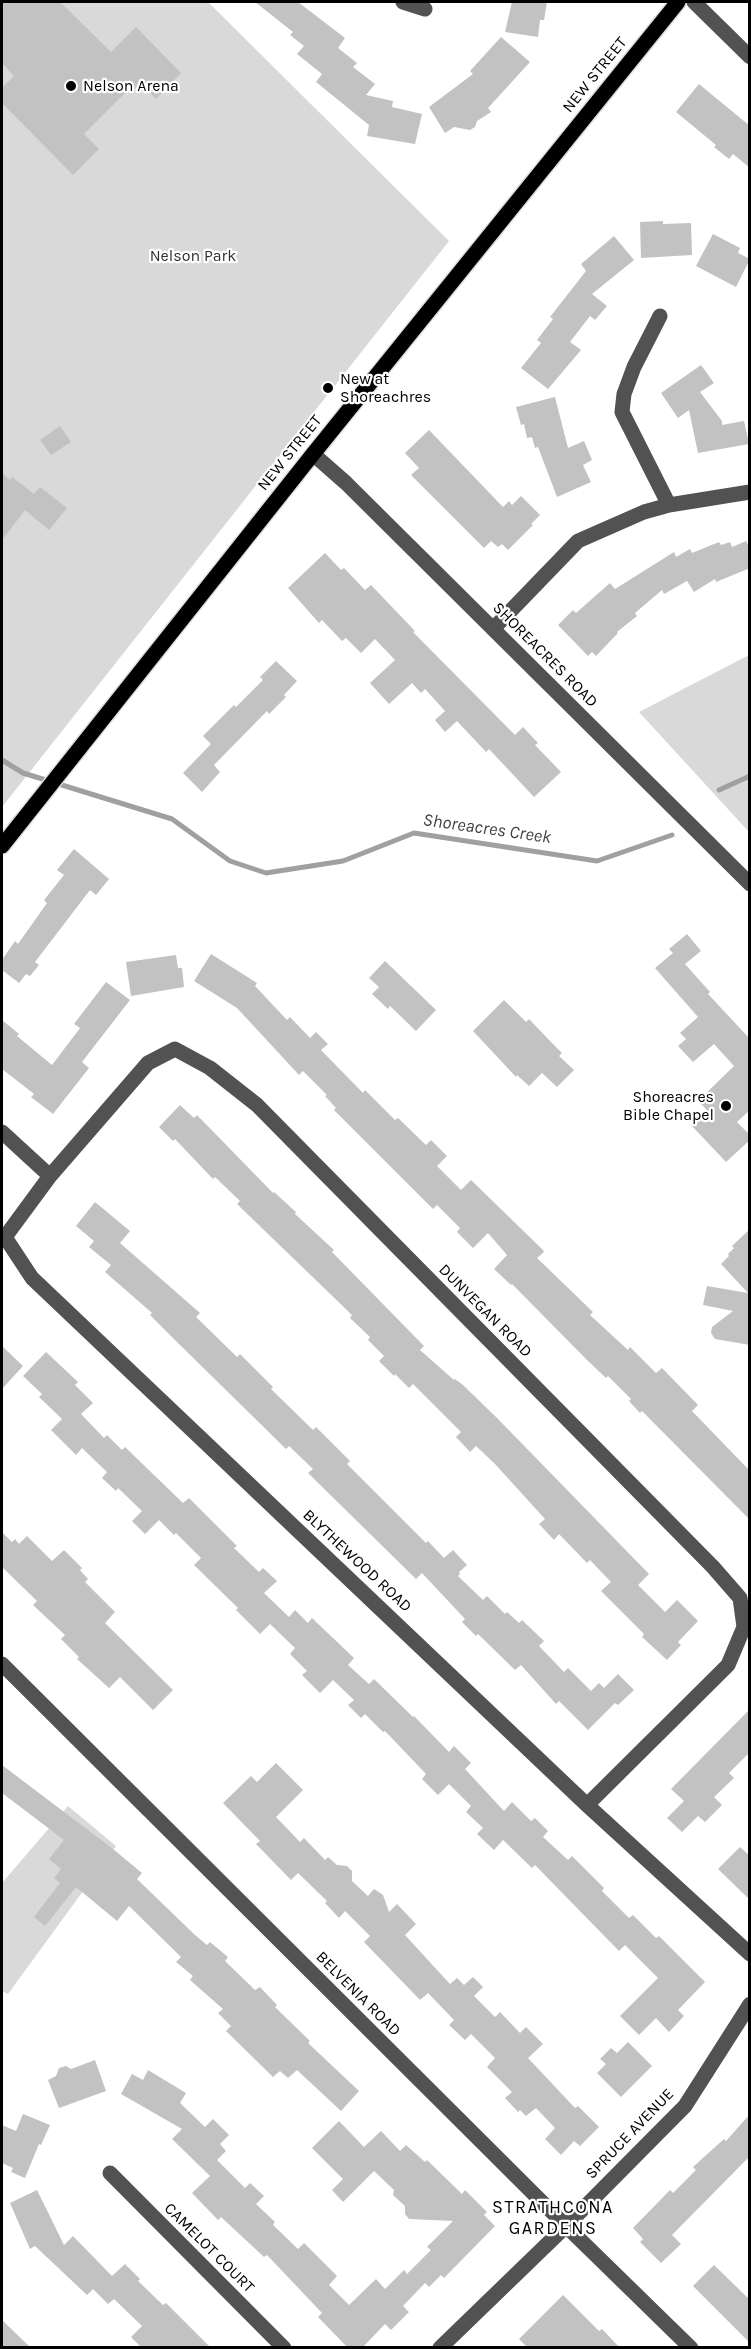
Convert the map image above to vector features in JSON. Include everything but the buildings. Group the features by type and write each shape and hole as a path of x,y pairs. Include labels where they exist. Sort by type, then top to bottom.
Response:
{"main road":[{"name":"NEW STREET","path":"2,846 313,454 678,2"}],"street":[{"path":"403,2 425,9"},
{"path":"694,2 750,57"},
{"path":"660,316 634,367 624,394 622,412 669,505"},
{"name":"SHOREACRES ROAD","path":"313,454 346,483 750,884"},
{"path":"493,629 578,541 644,512 669,505 750,492"},
{"name":"DUNVEGAN ROAD","path":"50,1176 148,1063 175,1049 210,1068 257,1105 740,1598 744,1627 728,1665 587,1805"},
{"path":"2,1132 50,1176"},
{"name":"BLYTHEWOOD ROAD","path":"50,1176 5,1237 32,1278 587,1805 750,1954"},
{"name":"BELVENIA ROAD","path":"2,1664 691,2348"},
{"name":"SPRUCE AVENUE","path":"440,2348 685,2106 750,2004"},
{"name":"CAMELOT COURT","path":"110,2173 284,2348"}],"green space":[{"name":"Nelson Park","path":"2,2 208,2 449,241 2,807"},
{"path":"749,655 749,832 639,712"},
{"path":"68,1806 116,1846 8,1994 2,1991 2,1883"}],"waterway":[{"name":"Shoreacres Creek","path":"2,760 23,773 172,819 230,861 266,873 343,861 414,833 597,861 672,835"},
{"name":"Shoreacres Creek","path":"719,790 750,776"}],"place":[{"name":"Nelson Arena","path":"71,86"},
{"name":"New at Shoreachres","path":"328,388"},
{"name":"Shoreacres Bible Chapel","path":"726,1106"}],"district":[{"name":"STRATHCONA GARDENS","path":"553,2218"}]}
